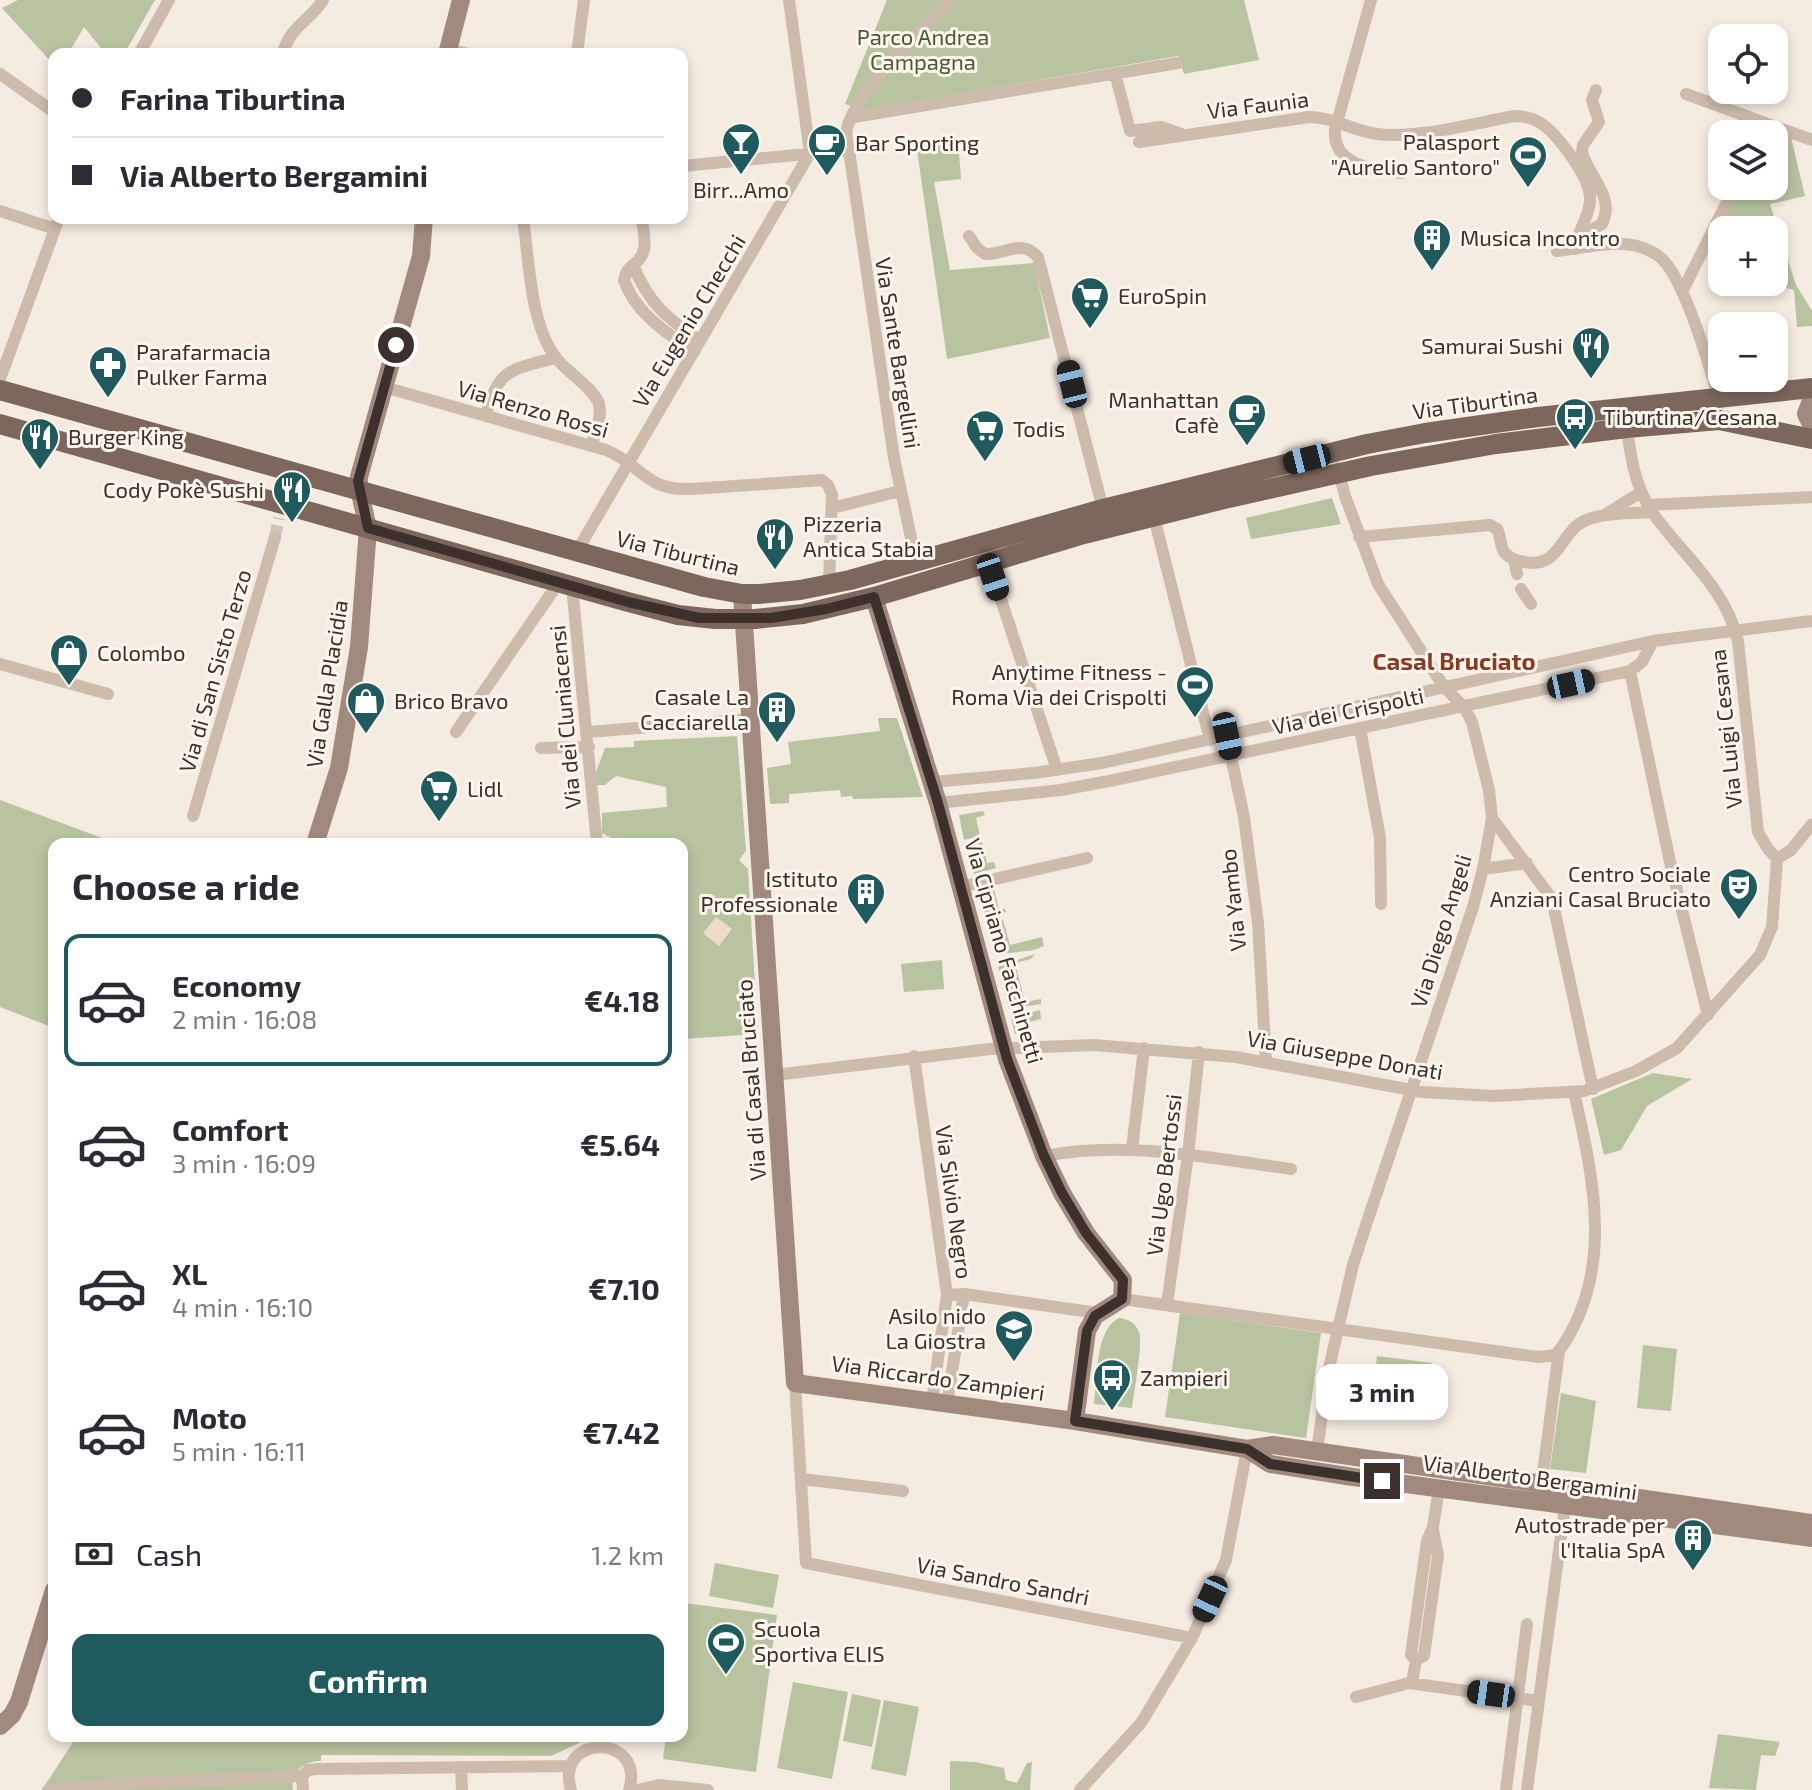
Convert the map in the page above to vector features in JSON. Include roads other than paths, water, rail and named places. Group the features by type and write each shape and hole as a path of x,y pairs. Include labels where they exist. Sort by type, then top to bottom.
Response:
{"main road":[{"name":"Via Tiburtina","path":"0,390 704,587 742,594 829,585 916,561 1082,525 1154,517 1339,473 1719,399 1812,388"},
{"name":"Via Tiburtina","path":"0,424 281,511 368,528 678,615 743,619 803,614 874,597 989,563 1082,525 1103,509 1333,452 1425,433 1625,418 1719,420 1812,439"}],"street":[{"path":"142,48 169,0"},
{"path":"285,48 289,35 314,14 323,0"},
{"path":"449,48 461,0"},
{"path":"578,48 584,0"},
{"path":"789,0 810,153"},
{"path":"854,117 866,94 882,74 950,0"},
{"path":"1371,0 1337,121 1335,141 1349,159 1369,169 1402,173"},
{"path":"854,117 1178,63"},
{"name":"Via Faunia","path":"1115,73 1130,131 1161,127 1184,135"},
{"path":"0,74 48,108"},
{"path":"1557,251 1576,244 1602,224 1607,211 1604,195 1582,152 1583,145 1599,122 1592,100 1596,90"},
{"path":"1686,94 1743,120"},
{"name":"Via Faunia","path":"1139,142 1309,117 1337,121 1366,132 1390,134 1519,116 1545,126 1575,162 1589,188 1590,205 1576,244"},
{"name":"Via Sante Bargellini","path":"854,117 847,131 869,301 900,491 916,561"},
{"path":"1788,135 1812,140"},
{"path":"688,165 849,150"},
{"name":"Via Eugenio Checchi","path":"577,551 810,153"},
{"path":"1682,292 1728,200"},
{"path":"0,211 48,222"},
{"path":"0,379 57,224"},
{"path":"368,528 360,491 360,473 422,250 424,224"},
{"path":"524,224 534,297 544,332 556,358 599,403 600,415 592,445"},
{"path":"642,224 644,253 624,277 631,294 656,323 697,347"},
{"path":"969,236 985,254 1021,247 1030,249 1038,257 1103,509"},
{"path":"1576,244 1626,244 1647,249 1665,262 1682,292 1719,399"},
{"path":"486,416 492,392 501,379 520,367 556,358"},
{"name":"Via Renzo Rossi","path":"384,387 592,445 611,452 648,480 682,490 822,480 832,495 832,508"},
{"path":"1812,398 1806,414 1812,426"},
{"name":"Via Luigi Cesana","path":"1625,418 1641,492 1650,508 1714,587 1725,604 1735,631 1756,817 1762,841 1777,859"},
{"path":"1333,452 1339,473"},
{"name":"Via Diego Angeli","path":"1317,1452 1327,1377 1353,1265 1483,869 1492,818 1482,757 1470,716 1444,687 1378,584 1339,473"},
{"path":"829,585 832,508 900,491"},
{"path":"1604,516 1641,492"},
{"path":"1359,537 1490,525 1500,534 1505,553 1514,559 1534,563 1557,552 1577,525 1604,516 1650,508 1812,497"},
{"path":"1154,517 1210,740"},
{"name":"Via Galla Placidia","path":"317,838 339,768 360,636 368,528"},
{"name":"Via di San Sisto Terzo","path":"193,816 275,537"},
{"path":"1514,559 1517,574"},
{"path":"989,563 1057,770"},
{"path":"456,732 566,584"},
{"name":"Via dei Cluniacensi","path":"566,584 588,732 597,838"},
{"path":"1521,589 1531,604"},
{"path":"800,590 803,614"},
{"name":"Via di Casal Bruciato","path":"742,594 806,1563"},
{"name":"Via Cipriano Facchinetti","path":"874,597 932,782 1003,1048 1044,1156 1071,1211 1122,1277 1122,1299"},
{"name":"Via dei Crispolti","path":"932,782 1057,770 1210,740 1653,641 1812,621"},
{"path":"1653,641 1642,662 1630,671 1670,862 1708,1015"},
{"path":"0,664 108,694"},
{"name":"Via dei Crispolti","path":"938,803 1061,790 1630,671"},
{"path":"588,732 749,719"},
{"path":"1360,728 1380,838 1381,904"},
{"name":"Via Yambo","path":"1227,736 1244,817 1258,923 1266,1061"},
{"path":"541,748 589,747"},
{"path":"1492,818 1552,899 1593,1089"},
{"path":"1777,859 1791,850 1812,824"},
{"path":"960,887 1087,858"},
{"name":"Via Giuseppe Donati","path":"775,1075 914,1056 1003,1048 1094,1045 1199,1052 1266,1061 1411,1090 1494,1096 1593,1089 1673,1051 1708,1015 1766,945 1773,919 1777,859"},
{"path":"1483,869 1527,863"},
{"path":"1132,1149 1144,1048"},
{"name":"Via Ugo Bertossi","path":"1167,1304 1199,1052"},
{"name":"Via Silvio Negro","path":"914,1056 947,1295 940,1402"},
{"path":"1543,1473 1559,1351 1588,1288 1595,1245 1594,1184 1574,1092"},
{"path":"1044,1156 1078,1150 1132,1149 1291,1169"},
{"path":"947,1295 964,1294 1098,1313"},
{"name":"Via Silvio Negro","path":"940,1402 964,1294"},
{"path":"1075,1421 1085,1339 1091,1322 1098,1313 1122,1299 1538,1357 1552,1357 1559,1351"},
{"name":"Via Riccardo Zampieri","path":"795,1383 1075,1421 1247,1449"},
{"name":"Via Alberto Bergamini","path":"1247,1449 1273,1445 1812,1538"},
{"path":"1080,1790 1141,1723 1192,1638 1226,1560 1247,1449"},
{"name":"Via Alberto Bergamini","path":"1247,1449 1270,1464 1439,1489 1567,1496 1812,1523"},
{"path":"802,1479 903,1491"},
{"path":"1412,1683 1416,1660 1411,1655 1427,1541 1433,1527 1439,1489"},
{"path":"1527,1790 1567,1496"},
{"name":"Via Sandro Sandri","path":"806,1563 1192,1638"},
{"path":"0,1726 12,1715 22,1697 48,1610"},
{"path":"1506,1790 1527,1624"},
{"path":"1356,1697 1402,1683 1412,1683 1539,1701"},
{"path":"558,1790 570,1790 570,1766 575,1757 592,1747 614,1742 631,1771 629,1790"},
{"path":"48,1790 302,1776 308,1770 317,1769 570,1766"},
{"path":"461,1767 462,1790"},
{"path":"631,1771 659,1785"},
{"path":"302,1776 303,1790"},
{"path":"637,1790 659,1785 708,1790"}],"tunnel":[{"path":"275,537 279,518"}],"place":[{"name":"Birr...Amo","path":"741,176"},
{"name":"Bar Sporting","path":"827,177"},
{"name":"Palasport \"Aurelio Santoro\"","path":"1528,189"},
{"name":"Musica Incontro","path":"1432,272"},
{"name":"EuroSpin","path":"1090,330"},
{"name":"Samurai Sushi","path":"1591,380"},
{"name":"Parafarmacia Pulker Farma","path":"108,399"},
{"name":"Manhattan Cafè","path":"1247,447"},
{"name":"Tiburtina/Cesana","path":"1575,451"},
{"name":"Todis","path":"985,463"},
{"name":"Burger King","path":"40,471"},
{"name":"Cody Pokè Sushi","path":"292,524"},
{"name":"Pizzeria Antica Stabia","path":"775,571"},
{"name":"Colombo","path":"69,687"},
{"name":"Anytime Fitness - Roma Via dei Crispolti","path":"1195,719"},
{"name":"Brico Bravo","path":"366,735"},
{"name":"Casale La Cacciarella","path":"777,744"},
{"name":"Lidl","path":"439,823"},
{"name":"Centro Sociale Anziani Casal Bruciato","path":"1739,921"},
{"name":"Istituto Professionale","path":"866,926"},
{"name":"Asilo nido La Giostra","path":"1014,1363"},
{"name":"Zampieri","path":"1112,1412"},
{"name":"Autostrade per l'Italia SpA","path":"1693,1572"},
{"name":"Scuola Sportiva ELIS","path":"726,1676"}],"district":[{"name":"Casal Bruciato","path":"1454,662"}],"park label":[{"name":"Parco Andrea Campagna","path":"923,50"}]}
